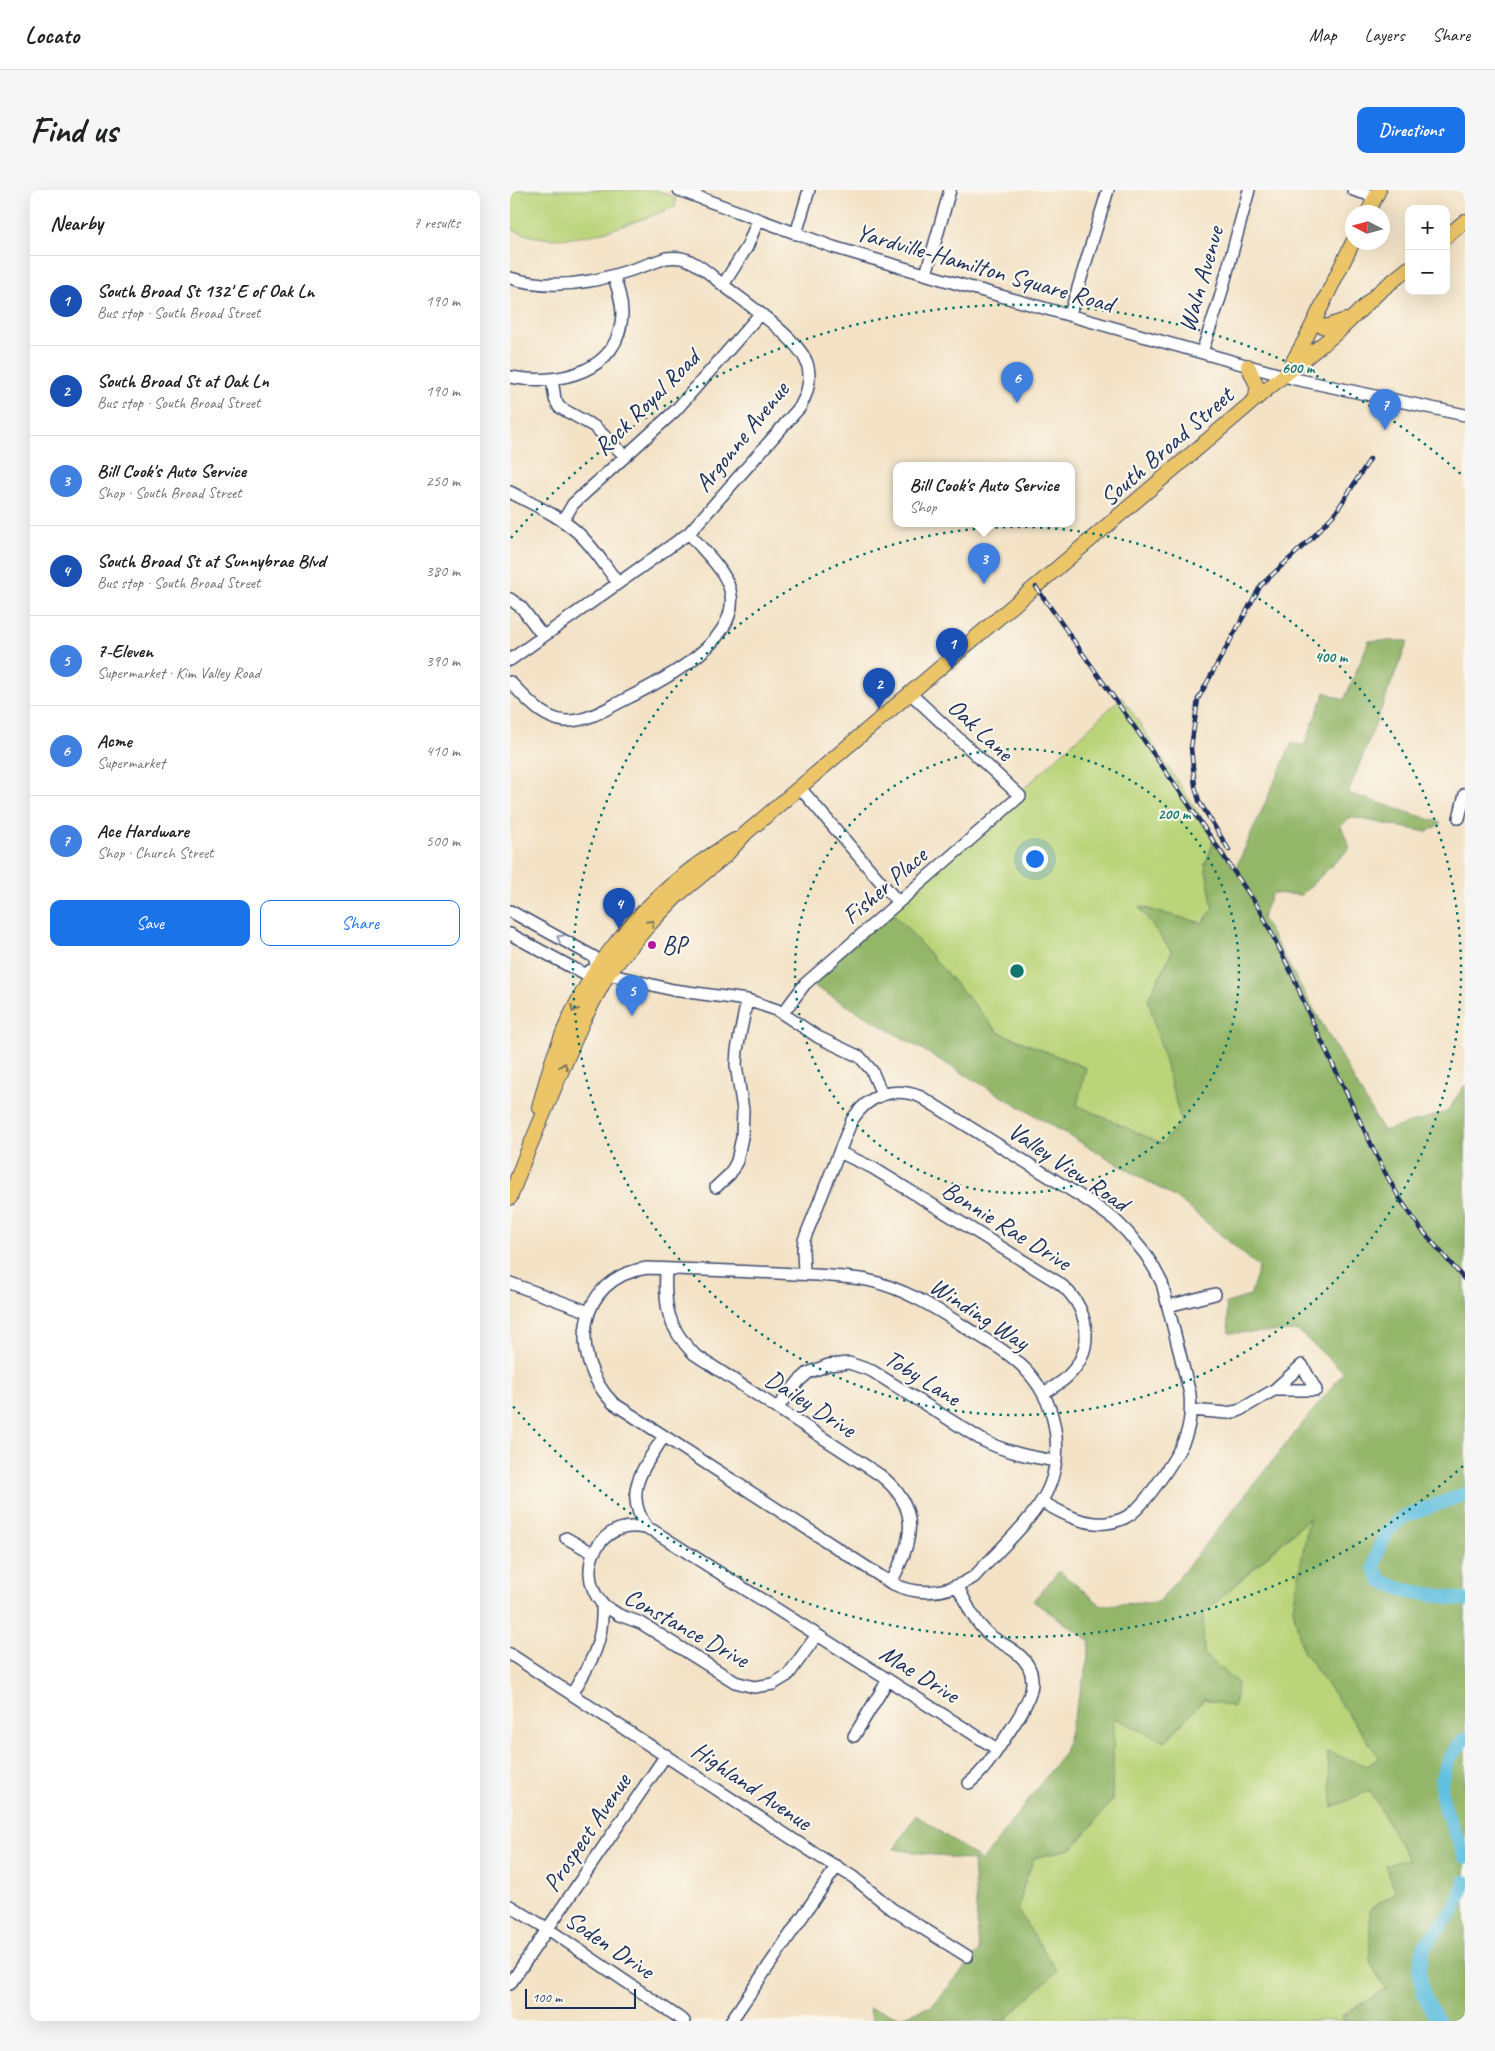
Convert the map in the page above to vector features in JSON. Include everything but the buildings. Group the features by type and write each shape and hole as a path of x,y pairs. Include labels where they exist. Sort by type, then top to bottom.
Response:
{"main road":[{"path":"1371,205 1377,193"},
{"path":"1450,233 1465,221"},
{"path":"1283,376 1314,323 1349,250"},
{"name":"South Broad Street","path":"603,970 678,895 688,879 720,848 746,833 800,788 1353,318 1379,292 1405,271"},
{"path":"1314,323 1326,328 1353,318"},
{"path":"1248,366 1257,386 1256,399"},
{"name":"South Broad Street","path":"510,1198 524,1160 557,1047 570,1015 603,970 636,918 664,891 688,879"},
{"path":"664,891 678,895"}],"street":[{"name":"Yardville-Hamilton Square Road","path":"679,190 841,250 1283,376 1465,415"},
{"path":"796,234 809,190"},
{"path":"926,274 950,190"},
{"path":"1070,314 1108,190"},
{"name":"Waln Avenue","path":"1202,352 1220,298 1249,190"},
{"path":"1353,190 1377,193"},
{"path":"723,285 747,247 758,220"},
{"name":"Argonne Avenue","path":"510,278 534,284 568,285 614,276 666,258 691,261 760,314 796,346 802,354 809,371 808,392 800,407 689,533 510,660"},
{"path":"510,377 552,379 570,376 589,369 598,362 612,346 619,331 622,316 620,295 614,276"},
{"name":"Rock Royal Road","path":"563,521 573,504 676,410 760,314"},
{"path":"552,379 555,398 559,408 595,427 626,456"},
{"path":"510,492 563,521 587,542 618,583"},
{"path":"510,682 545,715 573,721 591,716 662,682 690,662 715,637 725,623 729,614 731,597 727,580 689,533"},
{"path":"510,599 521,607 543,636"},
{"name":"Oak Lane","path":"911,694 1020,796"},
{"path":"800,788 898,902"},
{"path":"1459,818 1465,794"},
{"name":"Fisher Place","path":"783,1013 805,984 1020,796"},
{"path":"510,911 594,957 603,970"},
{"path":"510,934 584,974 603,970 673,990 747,1000 764,1005 783,1013 818,1037 860,1057 872,1071 882,1094 872,1098 857,1111 852,1120 804,1240 804,1274"},
{"path":"716,1187 730,1174 736,1161 742,1137 743,1110 736,1065 747,1000"},
{"name":"Valley View Road","path":"882,1094 902,1092 921,1097 1099,1208 1128,1233 1146,1255 1162,1284 1188,1381 1191,1410 1187,1433 1175,1458 1140,1506 1125,1518 1106,1523 1083,1521 1070,1517 1042,1502"},
{"name":"Bonnie Rae Drive","path":"839,1152 873,1168 1059,1283 1075,1298 1084,1316 1086,1326 1086,1342 1081,1357 1070,1375 1043,1393"},
{"name":"Winding Way","path":"638,1269 804,1274 866,1280 891,1287 921,1300 1012,1357 1033,1377 1043,1393 1056,1430 1056,1461 1049,1488 1042,1502 974,1577 958,1587 945,1591 924,1593 912,1591 891,1583 613,1402 596,1383 587,1362 585,1329 589,1312 600,1292 618,1277 638,1269"},
{"name":"Dailey Drive","path":"666,1269 665,1298 668,1312 672,1324 684,1344 694,1354 880,1475 897,1491 907,1512 909,1538 905,1556 891,1583"},
{"path":"510,1283 589,1312"},
{"path":"1168,1306 1215,1294"},
{"name":"Toby Lane","path":"778,1408 799,1381 808,1373 828,1365 849,1363 872,1371 982,1440 997,1447 1030,1457 1056,1461"},
{"path":"1191,1410 1227,1413 1238,1411 1274,1390"},
{"path":"648,1529 642,1521 636,1503 637,1484 641,1472 664,1436"},
{"path":"572,1694 594,1657 599,1644 603,1620 602,1604 596,1597 589,1579 593,1553 604,1538 620,1529 638,1527 648,1529"},
{"name":"Mae Drive","path":"648,1529 997,1749"},
{"path":"566,1538 593,1553"},
{"path":"958,1587 977,1622 990,1635 1018,1654 1028,1667 1031,1675 1031,1694 1028,1702 985,1767 969,1783"},
{"name":"Constance Drive","path":"602,1604 619,1615 641,1623 735,1682 754,1687 773,1684 788,1675 816,1635"},
{"name":"Highland Avenue","path":"510,1654 817,1855 837,1866 892,1909 967,1956"},
{"path":"854,1736 888,1680"},
{"name":"Prospect Avenue","path":"510,1984 666,1755"},
{"path":"731,2021 837,1866"},
{"name":"Soden Drive","path":"510,1906 548,1929 684,2021"}],"green space":[{"path":"510,190 657,190 676,198 675,207 614,229 572,238 551,239 530,236 510,228"},
{"path":"1369,641 1408,641 1348,793 1441,823 1427,832 1350,817 1341,826 1350,848 1301,895 1272,893 1262,918 1383,1131 1447,1112 1465,1085 1465,2021 1344,2021 1342,2017 1386,1989 1370,1962 1370,1909 1396,1892 1385,1865 1408,1859 1370,1790 1333,1807 1327,1752 1367,1766 1380,1758 1303,1651 1293,1608 1309,1518 1203,1614 1204,1654 1238,1683 1234,1707 1204,1699 1165,1742 1114,1718 1112,1801 1073,1848 1034,1858 1024,1884 1018,1911 1057,1971 1007,2018 1007,2021 872,2021 870,2008 901,2017 932,2006 979,1951 973,1861 894,1849 916,1815 982,1861 1064,1753 1086,1670 1090,1641 1033,1601 1059,1571 1101,1605 1159,1602 1344,1372 1298,1331 1229,1333 1226,1303 1250,1296 1259,1267 1181,1201 807,982 890,909 998,1032 1086,1068 1077,1105 1162,1144 1181,1121 1148,999 1172,952 1139,907 1203,923 1213,909 1205,864 1215,839 1235,870 1292,743 1304,746 1325,692 1344,700"},
{"path":"1122,697 1215,839 1205,864 1213,909 1202,923 1140,907 1172,952 1148,999 1181,1121 1162,1144 1076,1105 1086,1068 998,1032 890,909 983,827"},
{"path":"1310,1518 1293,1608 1303,1651 1380,1758 1367,1766 1334,1806 1370,1790 1408,1859 1370,1962 1386,1989 1342,2016 1344,2021 1007,2021 1006,2019 1056,1971 1018,1911 1024,1884 1034,1858 1073,1848 1112,1801 1114,1718 1165,1742 1204,1699 1238,1683 1204,1655 1203,1614"}],"waterway":[{"path":"1465,1494 1403,1517 1388,1531 1379,1547 1374,1568 1381,1581 1404,1590 1465,1600"},
{"path":"1465,1739 1452,1755 1444,1770 1441,1783 1446,1810 1465,1857"},
{"path":"1438,2021 1424,1996 1419,1970 1424,1947 1455,1908 1465,1882"}],"railway":[{"path":"1229,850 1199,801 1195,786 1191,748 1198,699 1261,585 1312,538 1336,512 1370,459"},
{"path":"1036,587 1176,786 1260,910 1383,1169 1400,1199 1421,1229 1465,1280"}],"place":[{"name":"Acme","path":"1017,403"},
{"name":"Ace Hardware","path":"1385,430"},
{"name":"Bill Cook's Auto Service","path":"984,584"},
{"name":"South Broad St 132' E of Oak Ln","path":"952,669"},
{"name":"South Broad St at Oak Ln","path":"879,709"},
{"name":"South Broad St at Sunnybrae Blvd","path":"619,929"},
{"name":"BP","path":"652,945"},
{"name":"7-Eleven","path":"632,1016"}]}
